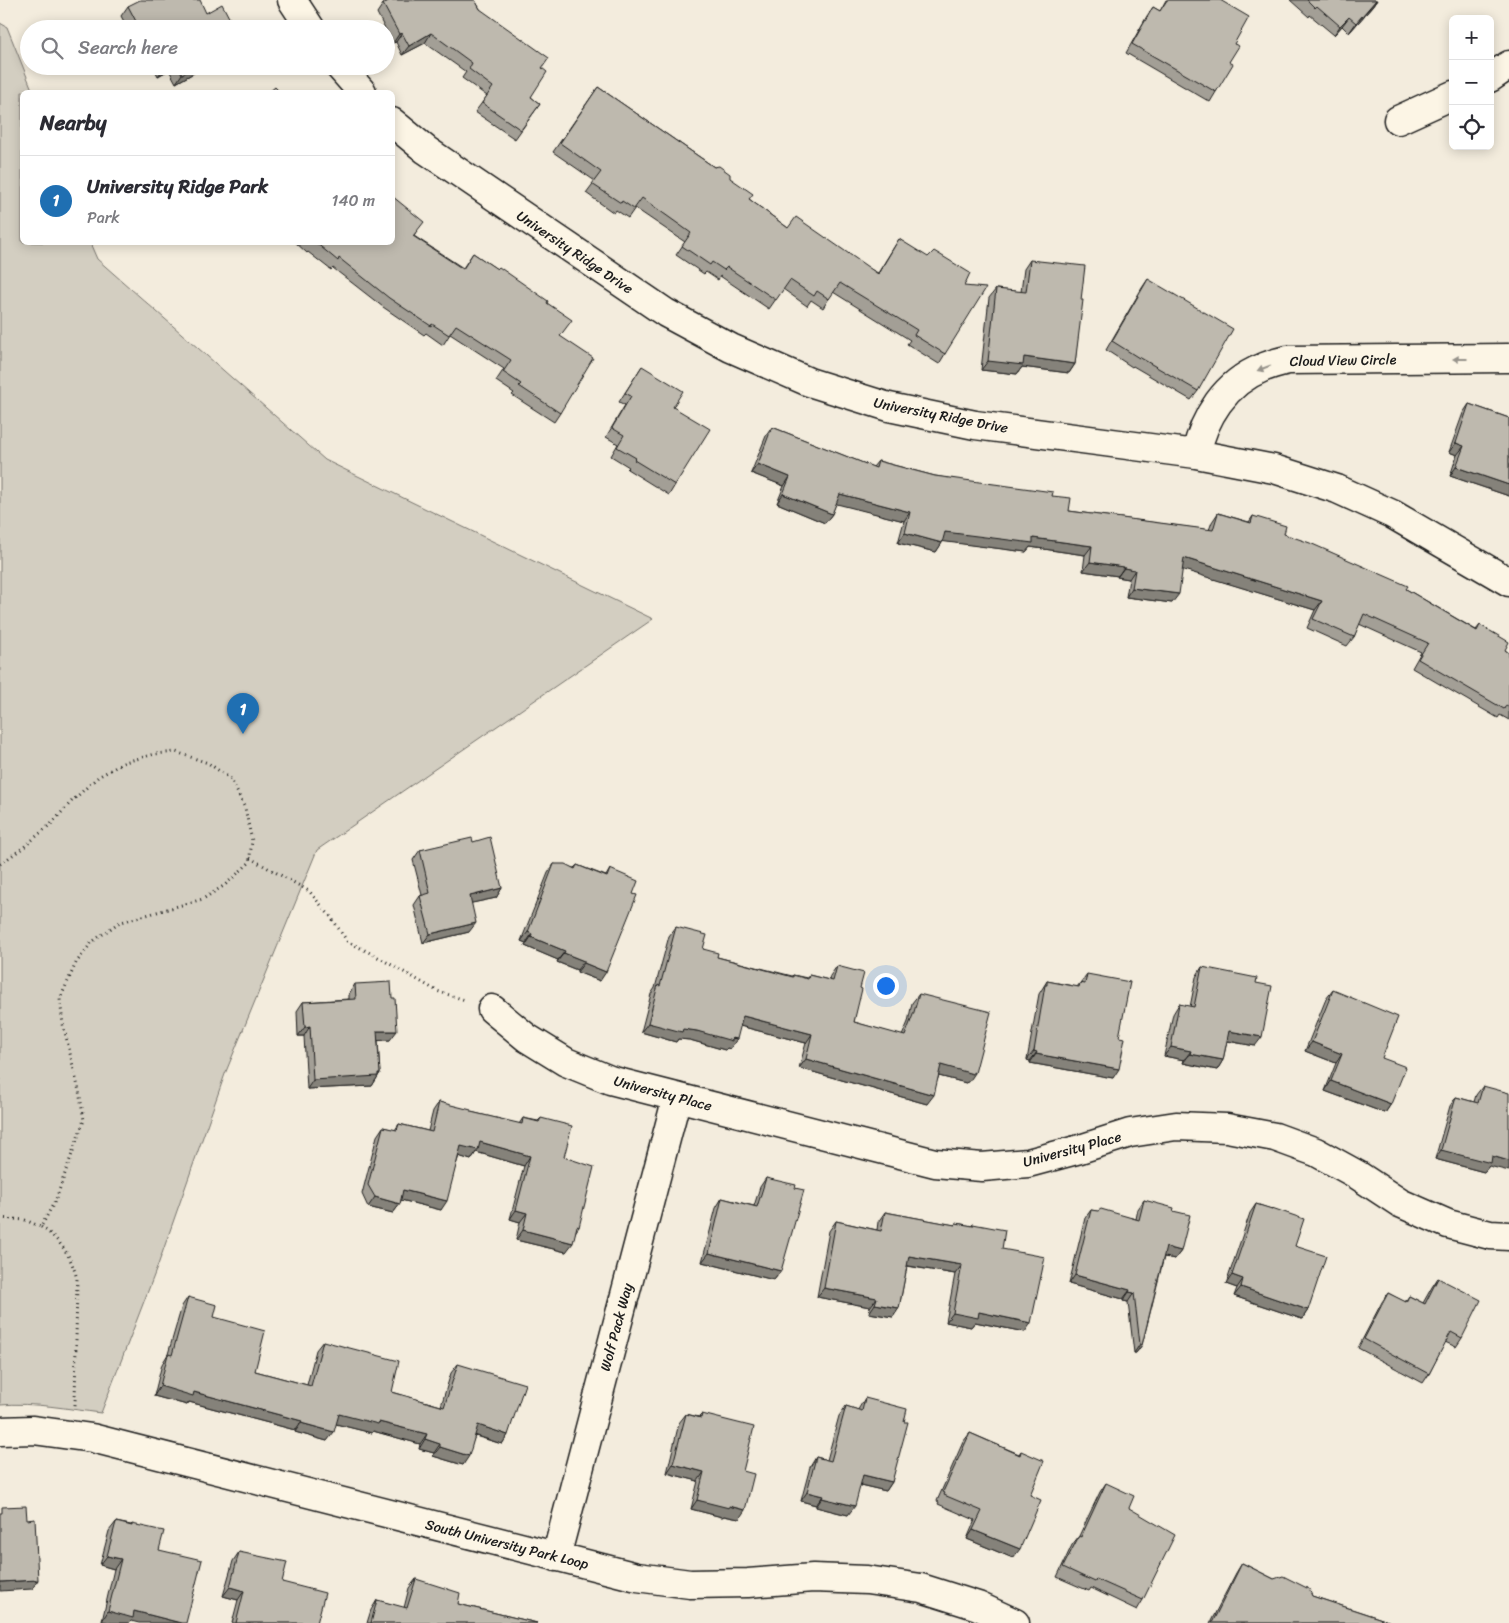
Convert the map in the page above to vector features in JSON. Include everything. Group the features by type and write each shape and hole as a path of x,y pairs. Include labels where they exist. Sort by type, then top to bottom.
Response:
{"street":[{"path":"292,0 305,20"},
{"path":"1494,75 1509,65"},
{"path":"347,75 360,90"},
{"path":"1398,120 1449,97"},
{"name":"University Ridge Drive","path":"395,124 426,150 666,313 731,348 809,382 889,407 975,425 1196,454 1274,468 1337,489 1392,514 1509,582"},
{"name":"Cloud View Circle","path":"1196,454 1200,434 1215,405 1236,382 1261,368 1288,360 1509,358"},
{"name":"University Place","path":"492,1009 526,1038 566,1062 610,1080 935,1163 982,1167 1028,1163 1130,1133 1176,1126 1227,1128 1275,1137 1316,1152 1356,1174 1400,1203 1448,1224 1490,1235 1509,1236"},
{"name":"Wolf Pack Way","path":"556,1557 676,1097"},
{"name":"South University Park Loop","path":"0,1431 34,1430 92,1438 637,1577 690,1584 748,1583 813,1578 867,1580 921,1588 978,1606 1015,1623"}],"path":[{"path":"0,864 51,824 98,777 125,762 155,754 176,752 208,763 231,779 245,808 252,841 249,863 225,885 203,899 118,923 92,942 76,963 60,999 63,1024 84,1120 56,1199 42,1226"},
{"path":"250,858 309,891 331,917 347,941 437,991 492,1009"},
{"path":"0,1218 25,1220 42,1226 54,1235 63,1246 73,1265 76,1279 75,1412"}],"shaded area":[{"path":"0,23 7,27 20,60 20,75 26,75 32,90 20,90 20,245 91,245 97,259 325,460 653,619 317,850 225,1074 158,1265 101,1413 38,1405 0,1405"}],"building":[{"path":"140,0 200,0 206,13 222,4 230,20 135,20 128,6"},
{"path":"390,0 475,0 480,9 549,58 542,68 547,72 531,97 540,104 521,130 482,103 493,87 469,69 472,63 431,33 409,46 402,33 399,34 395,26 395,20 392,20 383,4"},
{"path":"1167,0 1220,0 1249,17 1234,44 1239,46 1229,62 1233,64 1216,92 1132,44 1153,7 1160,11"},
{"path":"1307,0 1376,0 1356,23 1349,17 1340,26"},
{"path":"598,87 714,167 719,166 730,174 730,178 753,194 749,199 788,228 796,217 878,274 899,239 928,257 934,251 970,273 964,286 986,288 945,354 914,335 917,330 840,283 829,299 817,291 814,296 790,280 776,300 727,267 724,270 712,262 710,265 682,246 691,233 642,198 634,209 592,184 601,172 560,143"},
{"path":"395,198 424,222 413,236 463,269 473,253 497,269 499,267 572,320 560,336 593,358 560,413 519,386 521,384 503,372 511,360 456,325 449,335 432,324 431,326 389,298 339,258 338,261 319,245 395,245"},
{"path":"1030,260 1085,266 1075,364 1024,357 1023,365 988,361 996,289 1026,292"},
{"path":"1148,279 1233,329 1198,391 1112,341"},
{"path":"642,366 683,391 673,407 710,429 675,485 634,460 636,458 617,447 624,435 612,428 631,396 625,393"},
{"path":"1469,404 1509,418 1509,485 1456,467 1464,446 1456,443"},
{"path":"772,427 876,468 878,461 935,476 1053,492 1052,496 1071,498 1069,511 1213,530 1218,513 1251,523 1253,516 1286,526 1284,534 1310,543 1408,586 1406,589 1477,631 1480,625 1509,642 1505,650 1509,653 1509,707 1506,705 1504,709 1418,659 1428,643 1364,614 1354,637 1313,619 1322,601 1184,558 1179,594 1132,588 1135,570 1090,562 1092,546 1033,538 1033,543 945,532 942,543 905,533 910,512 840,494 832,514 783,494 790,477 758,464"},
{"path":"490,837 502,888 470,896 476,923 430,934 420,896 430,893 420,850 472,838 473,842"},
{"path":"554,864 565,864 575,869 577,865 607,877 610,869 638,881 633,894 637,895 606,972 564,953 565,951 531,937 532,934 528,932"},
{"path":"676,927 707,935 703,949 718,953 717,957 793,977 793,975 808,979 809,975 833,981 837,966 864,973 854,1022 905,1036 919,994 991,1012 975,1073 941,1065 934,1095 806,1059 812,1034 743,1016 737,1039 732,1038 732,1041 697,1031 683,1029 682,1032 648,1023"},
{"path":"1202,967 1257,978 1256,983 1272,986 1262,1037 1229,1031 1223,1060 1190,1054 1191,1051 1171,1047 1179,1004 1194,1007"},
{"path":"1087,974 1130,982 1119,1037 1125,1038 1119,1069 1036,1054 1037,1052 1034,1051 1047,981 1079,987 1080,983 1085,984"},
{"path":"391,982 392,998 395,998 397,1031 377,1031 380,1073 378,1073 378,1076 313,1080 310,1026 305,1027 303,1002 356,999 355,984"},
{"path":"1333,990 1398,1017 1382,1058 1406,1067 1391,1104 1331,1081 1342,1054 1312,1042"},
{"path":"1483,1086 1509,1093 1509,1161 1492,1156 1491,1163 1441,1150 1456,1097 1478,1103"},
{"path":"439,1102 522,1124 523,1118 539,1122 541,1118 572,1126 564,1157 594,1167 579,1227 577,1226 573,1243 523,1230 527,1213 516,1210 530,1156 480,1142 478,1150 461,1146 447,1201 403,1190 400,1204 375,1197 368,1185 383,1127 397,1130 399,1124 432,1132"},
{"path":"766,1178 796,1185 795,1188 804,1190 781,1271 709,1253 722,1198 757,1207"},
{"path":"1144,1200 1174,1208 1173,1211 1190,1215 1181,1251 1166,1247 1142,1345 1140,1344 1134,1293 1129,1292 1130,1290 1075,1275 1091,1210 1098,1211 1101,1209 1139,1220"},
{"path":"1256,1204 1304,1219 1295,1246 1326,1256 1308,1310 1241,1287 1243,1279 1232,1275"},
{"path":"885,1212 955,1225 956,1223 973,1226 973,1224 1005,1230 1002,1249 1045,1257 1031,1323 979,1312 978,1318 953,1313 962,1265 909,1256 899,1308 875,1304 877,1298 824,1288 836,1221 881,1231"},
{"path":"1438,1278 1481,1300 1462,1338 1451,1332 1429,1374 1364,1339 1388,1293 1406,1302 1409,1296 1425,1304"},
{"path":"188,1297 217,1305 214,1317 265,1331 255,1371 311,1386 323,1341 399,1361 392,1392 444,1407 458,1364 525,1384 508,1435 478,1425 469,1456 440,1447 440,1444 425,1439 427,1434 379,1422 378,1424 339,1414 334,1432 301,1423 302,1421 194,1392 193,1396 160,1386 168,1354 172,1355"},
{"path":"865,1398 907,1409 904,1422 908,1422 892,1482 863,1475 855,1506 822,1498 823,1496 807,1492 816,1457 831,1461 846,1406 862,1411"},
{"path":"686,1414 701,1418 702,1414 754,1427 743,1471 754,1474 745,1510 697,1500 704,1472 673,1464"},
{"path":"970,1433 1020,1455 1021,1451 1044,1461 1030,1495 1041,1500 1020,1549 973,1530 982,1511 944,1495 945,1493 943,1492"},
{"path":"1106,1483 1134,1496 1129,1508 1175,1535 1143,1600 1096,1579 1095,1582 1063,1567 1079,1536 1081,1537"},
{"path":"26,1506 27,1520 35,1519 38,1580 0,1582 0,1513 2,1513 2,1507"},
{"path":"116,1522 164,1531 159,1550 202,1560 186,1623 134,1611 133,1618 108,1611 121,1559 107,1556"},
{"path":"239,1552 287,1562 282,1582 325,1593 317,1623 236,1623 244,1591 230,1587"},
{"path":"1242,1563 1274,1579 1283,1576 1309,1589 1312,1596 1394,1623 1212,1623"},
{"path":"416,1579 460,1593 458,1604 537,1623 371,1623 377,1600 407,1608"}],"place":[{"name":"University Ridge Park","path":"243,734"}]}
